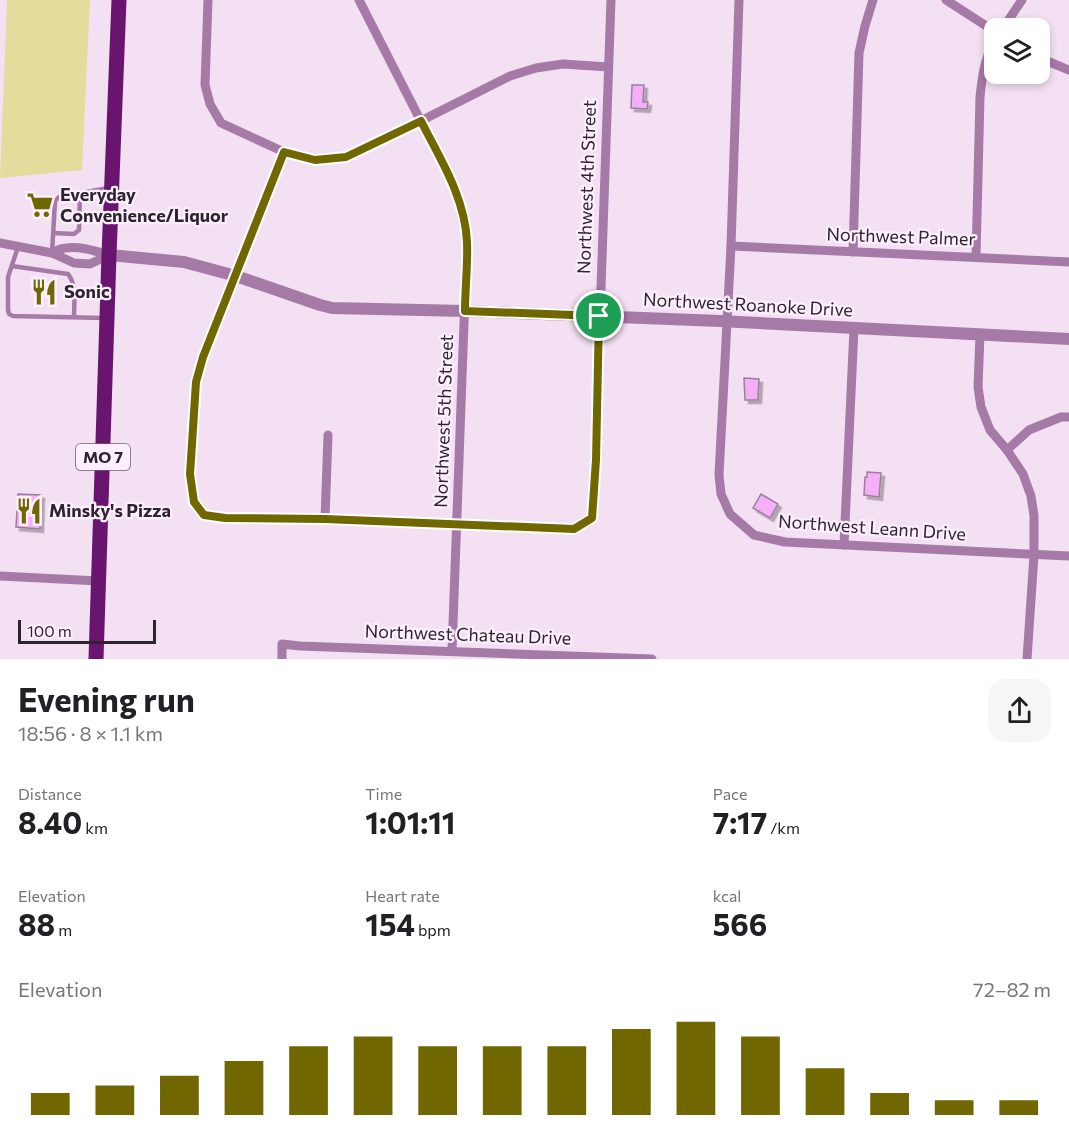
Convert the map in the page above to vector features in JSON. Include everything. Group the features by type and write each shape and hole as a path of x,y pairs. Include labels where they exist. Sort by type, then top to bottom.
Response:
{"main road":[{"name":"MO 7","path":"96,659 119,0"}],"street":[{"path":"208,0 205,85 210,104 221,123 284,152 315,160 346,157 510,76 536,68 563,64 608,67"},
{"name":"Northwest 5th Street","path":"359,0 457,192 467,241 452,651"},
{"name":"Northwest 4th Street","path":"457,524 574,529 592,518 596,460 611,0"},
{"name":"Northwest Leann Drive","path":"739,0 731,246 718,475 721,494 730,514 754,535 785,542 1069,556"},
{"path":"853,252 859,53 873,0"},
{"path":"946,0 984,25"},
{"path":"1010,18 1022,0"},
{"path":"1050,62 1069,70"},
{"path":"976,257 980,97 984,68"},
{"path":"284,152 203,357 196,382 190,474 194,502 204,515 225,518 457,524"},
{"path":"0,243 52,253 74,263 90,264 109,255"},
{"name":"Northwest Palmer","path":"731,246 1069,262"},
{"path":"52,253 59,248 90,249 109,255"},
{"name":"Northwest Roanoke Drive","path":"109,255 184,262 236,276 332,308 727,321 1069,339"},
{"path":"844,545 854,328"},
{"path":"980,335 978,387 981,407 990,430 1023,474 1031,496 1034,516 1034,555 1027,659"},
{"path":"1006,450 1029,430 1061,417 1069,417"},
{"path":"325,519 328,435"},
{"path":"0,576 99,581"},
{"name":"Northwest Chateau Drive","path":"282,659 282,644 652,659"}],"lane":[{"path":"52,253 55,201 59,196 112,187"},
{"path":"53,234 74,234 79,230 80,194"},
{"path":"18,247 8,277 9,314 13,316 107,318"},
{"path":"12,266 68,273 74,290 74,317"}],"shaded area":[{"path":"7,0 90,0 82,170 0,178"}],"building":[{"path":"632,85 644,85 643,102 648,102 647,109 631,108"},
{"path":"744,378 759,379 758,400 745,400"},
{"path":"867,472 881,473 879,497 864,495"},
{"name":"Minsky's Pizza","path":"18,494 41,495 40,529 16,527"},
{"path":"761,494 778,504 770,518 753,508"}],"place":[{"name":"Everyday Convenience/Liquor","path":"40,205"},
{"name":"Sonic","path":"44,292"},
{"name":"Minsky's Pizza","path":"29,511"}],"route":[{"path":"421,121 457,192 467,241 465,311 599,316 596,460 592,518 574,529 325,519 225,518 204,515 194,502 190,474 196,382 203,357 284,152 315,160 346,157 421,121"}]}
